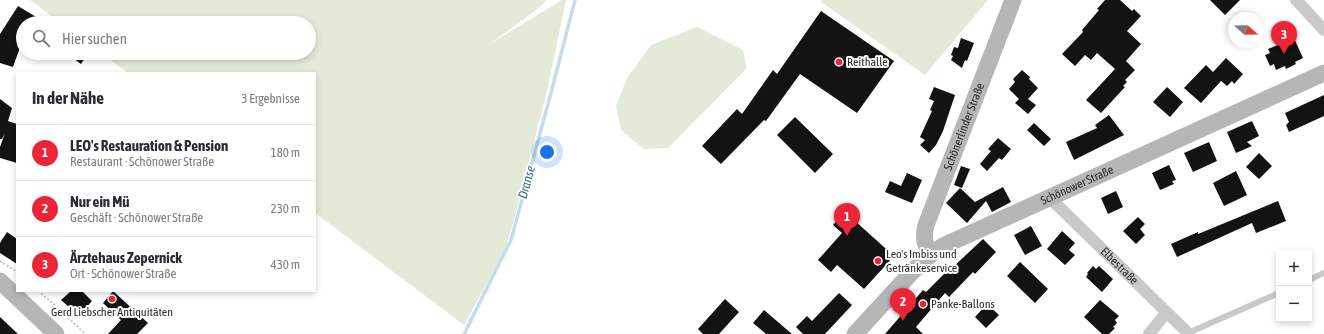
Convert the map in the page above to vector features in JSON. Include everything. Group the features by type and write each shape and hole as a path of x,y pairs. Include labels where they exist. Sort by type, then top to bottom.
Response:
{"street":[{"name":"Schönerlinder Straße","path":"931,254 925,244 924,239 926,225 1013,0"},
{"path":"1296,0 1324,30"},
{"name":"Schönower Straße","path":"855,334 912,272 931,254 944,246 1324,73"},
{"name":"Elbestraße","path":"1050,198 1188,334"},
{"path":"0,281 56,334"},
{"path":"1149,334 1166,313"}],"lane":[{"path":"1312,279 1324,273"},
{"path":"1188,334 1276,294"}],"path":[{"path":"0,261 16,271"},
{"path":"39,292 85,334"}],"green space":[{"path":"30,0 547,0 490,44 562,0 566,0 547,91 505,250 464,325 316,214 316,72 127,72 110,60 316,60 316,16 52,16"},
{"path":"822,0 988,0 925,75 821,2"},
{"path":"697,27 743,50 747,68 668,148 644,149 621,130 616,106 627,78 651,45"}],"building":[{"path":"1105,0 1120,0 1132,11 1134,9 1141,16 1127,31 1141,44 1126,61 1135,70 1125,80 1127,82 1123,86 1125,87 1101,113 1086,100 1115,69 1097,53 1091,60 1085,55 1075,66 1062,54 1083,32 1082,30 1099,10 1097,9"},
{"path":"1210,0 1240,0 1228,12 1225,15"},
{"path":"18,6 34,16 16,16 16,59 13,67 0,63 0,34"},
{"name":"Reithalle","path":"821,11 894,61 857,113 800,74 766,121 764,120 721,164 702,146 737,109 742,114 773,70 777,74"},
{"path":"961,38 974,43 967,61 965,60 962,68 951,60 954,47 958,48"},
{"path":"1294,38 1303,58 1295,62 1296,64 1286,69 1285,66 1276,70 1274,64 1270,66 1265,55 1270,53 1268,49"},
{"path":"1226,58 1243,74 1234,84 1232,81 1227,86 1221,81 1201,103 1184,88 1206,65 1213,72"},
{"path":"76,60 84,60 81,64"},
{"path":"1022,70 1030,77 1029,79 1038,88 1028,99 1036,105 1028,114 1015,103 1019,99 1009,89 1015,82 1013,79"},
{"path":"934,87 955,95 943,131 936,145 929,153 920,145 925,140 920,137 932,111 930,110 934,101 929,99"},
{"path":"1167,87 1183,102 1170,117 1153,102"},
{"path":"1324,95 1324,116 1289,132 1286,125 1289,122 1285,113"},
{"path":"0,99 12,108 8,121 16,124 16,163 0,158 0,147 5,133 2,139 0,139"},
{"path":"1109,115 1124,135 1074,160 1066,142 1097,128 1095,125"},
{"path":"795,117 833,154 815,173 777,135"},
{"path":"1252,121 1259,136 1247,142 1252,146 1236,153 1227,132"},
{"path":"1034,123 1051,139 1044,146 1027,130"},
{"path":"998,138 1011,149 1002,160 999,158 987,171 980,164 991,151 988,149"},
{"path":"1209,142 1217,161 1193,172 1184,153"},
{"path":"1259,153 1272,166 1259,179 1246,167"},
{"path":"1169,165 1176,180 1172,181 1174,184 1160,190 1152,173"},
{"path":"961,166 970,169 962,188 954,185"},
{"path":"1236,171 1247,195 1224,206 1213,183"},
{"path":"907,173 922,180 912,203 885,192 890,181 901,186"},
{"path":"1003,187 1011,202 992,212 986,201 967,223 946,203 960,188 975,202"},
{"path":"1116,191 1123,207 1108,214 1101,198"},
{"path":"1278,201 1286,221 1256,233 1252,223 1177,257 1171,244"},
{"path":"845,212 894,256 864,289 837,265 831,272 818,260 842,233 833,225"},
{"path":"1138,217 1145,224 1140,229 1145,235 1136,244 1123,231"},
{"path":"1031,226 1042,246 1025,255 1014,235"},
{"path":"1062,231 1075,243 1069,250 1075,255 1065,265 1047,249"},
{"path":"7,232 16,238 16,263 0,253 0,243"},
{"path":"983,239 996,252 975,274 973,272 949,297 945,293 916,327 923,334 885,334 923,290 926,292 951,267 952,268"},
{"path":"1020,262 1048,289 1035,303 1007,276"},
{"path":"1093,266 1096,269 1099,266 1113,279 1102,292 1086,277 1088,274 1087,273"},
{"path":"70,292 83,292 92,301 79,316 61,300"},
{"path":"112,292 114,292 148,323 137,334 108,334 121,320 103,303"},
{"path":"839,293 852,305 825,334 803,334 796,327 807,316 812,321"},
{"path":"725,299 739,312 719,334 703,334 698,329"},
{"path":"1100,300 1119,316 1115,320 1117,323 1113,327 1115,328 1109,334 1102,334 1084,317"},
{"path":"987,304 999,315 986,328 975,317"},
{"path":"764,310 792,334 766,334 753,323"},
{"path":"0,317 18,334 0,334"}],"waterway":[{"name":"Dranse","path":"464,334 511,240 575,0"}],"place":[{"name":"Ärztehaus Zepernick","path":"1284,54"},
{"name":"Reithalle","path":"839,62"},
{"name":"LEO's Restauration & Pension","path":"847,236"},
{"name":"Leo's Imbiss und Getränkeservice","path":"878,261"},
{"name":"Gerd Liebscher Antiquitäten","path":"112,299"},
{"name":"Panke-Ballons","path":"923,304"},
{"name":"Nur ein Mü","path":"903,321"}]}
